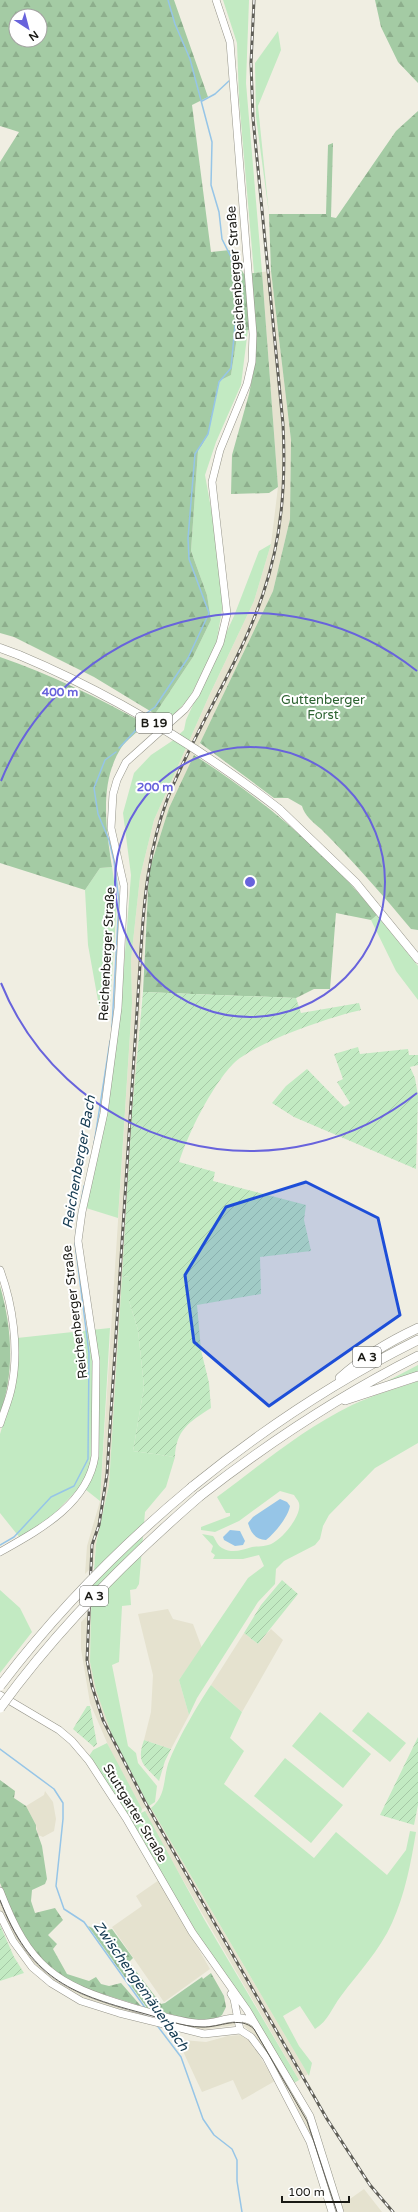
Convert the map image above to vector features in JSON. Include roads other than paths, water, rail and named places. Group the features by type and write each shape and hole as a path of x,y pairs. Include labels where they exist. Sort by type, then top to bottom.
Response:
{"highway":[{"name":"A 3","path":"324,1392 351,1368 388,1343 418,1328"},
{"name":"A 3","path":"0,1686 44,1630 74,1598 148,1525 192,1487 266,1431 324,1392 418,1340"},
{"name":"A 3","path":"0,1708 83,1607 156,1534 200,1496 245,1461 330,1405 418,1356"},
{"path":"330,1405 418,1376"}],"main road":[{"name":"Reichenberger Straße","path":"0,1552 50,1521 74,1501 86,1485 93,1470 95,1456 96,1361 78,1241 82,1212 104,1113 118,1008 124,886 111,828 113,794 116,780 126,762 181,713 196,694 220,643 227,614 212,482 220,450 247,384 252,362 253,334 230,42 216,0"},
{"name":"B 19","path":"0,648 73,678 124,705 224,768 279,809 356,883 418,959"},
{"path":"0,1270 11,1311 14,1366 12,1388 0,1424"},
{"name":"Stuttgarter Straße","path":"0,1695 59,1730 72,1741 89,1761 126,1818 182,1916 256,2024 312,2120 340,2212"},
{"path":"0,1891 7,1911 29,1949 39,1962 56,1977 95,1997 162,2015 204,2024 240,2017 256,2024"},
{"path":"0,1915 22,1954 32,1967 51,1983 81,2001 146,2020 204,2034 240,2030 255,2042 291,2103 310,2142 332,2212"},
{"name":"Stuttgarter Straße","path":"220,1972 234,1999 240,2017"},
{"name":"Stuttgarter Straße","path":"240,2001 240,2030"}],"water":[{"path":"280,1499 287,1502 290,1506 284,1520 266,1540 256,1537 252,1533 248,1523 253,1517"},
{"path":"230,1530 240,1531 245,1541 243,1545 235,1546 224,1540 223,1537"}],"waterway":[{"name":"Reichenberger Bach","path":"144,715 155,707 188,658 209,613 189,559 188,538 195,454 208,434 219,382 231,368 238,295 231,257 222,239 219,212 211,185 212,142 190,59 175,24 168,0"},
{"path":"202,101 215,94 230,80"},
{"name":"Reichenberger Bach","path":"119,748 135,731 142,719"},
{"path":"135,731 154,728"},
{"name":"Reichenberger Bach","path":"112,1027 119,901 114,861 109,840 98,814 94,788 105,760 116,752"},
{"name":"Reichenberger Bach","path":"94,1144 110,1041"},
{"name":"Reichenberger Bach","path":"81,1202 84,1186"},
{"name":"Reichenberger Bach","path":"76,1234 77,1226"},
{"name":"Reichenberger Bach","path":"0,1545 14,1537 51,1497 74,1486 88,1459 89,1353 75,1243"},
{"name":"Zwischengemäuerbach","path":"0,1749 54,1789 63,1803 63,1819 56,1886 64,1909 84,1922 146,2009"},
{"name":"Zwischengemäuerbach","path":"156,2024 181,2057 203,2119 214,2135 232,2149 237,2160 237,2181 242,2212"}],"tram line":[{"path":"0,1900 24,1947 38,1964 54,1978 72,1989 116,2006 179,2024 194,2027 209,2027 236,2022 248,2025 254,2029 307,2121 337,2212"}],"railway":[{"path":"254,0 251,63 253,118 283,424 284,468 281,510 275,552 263,594 242,647 190,748 167,800 156,836 148,873 142,930 107,1474 99,1525 92,1545 87,1660 92,1686 103,1720 145,1802 327,2119 370,2185 393,2212"}],"park label":[{"name":"Guttenberger Forst","path":"323,708"}]}
